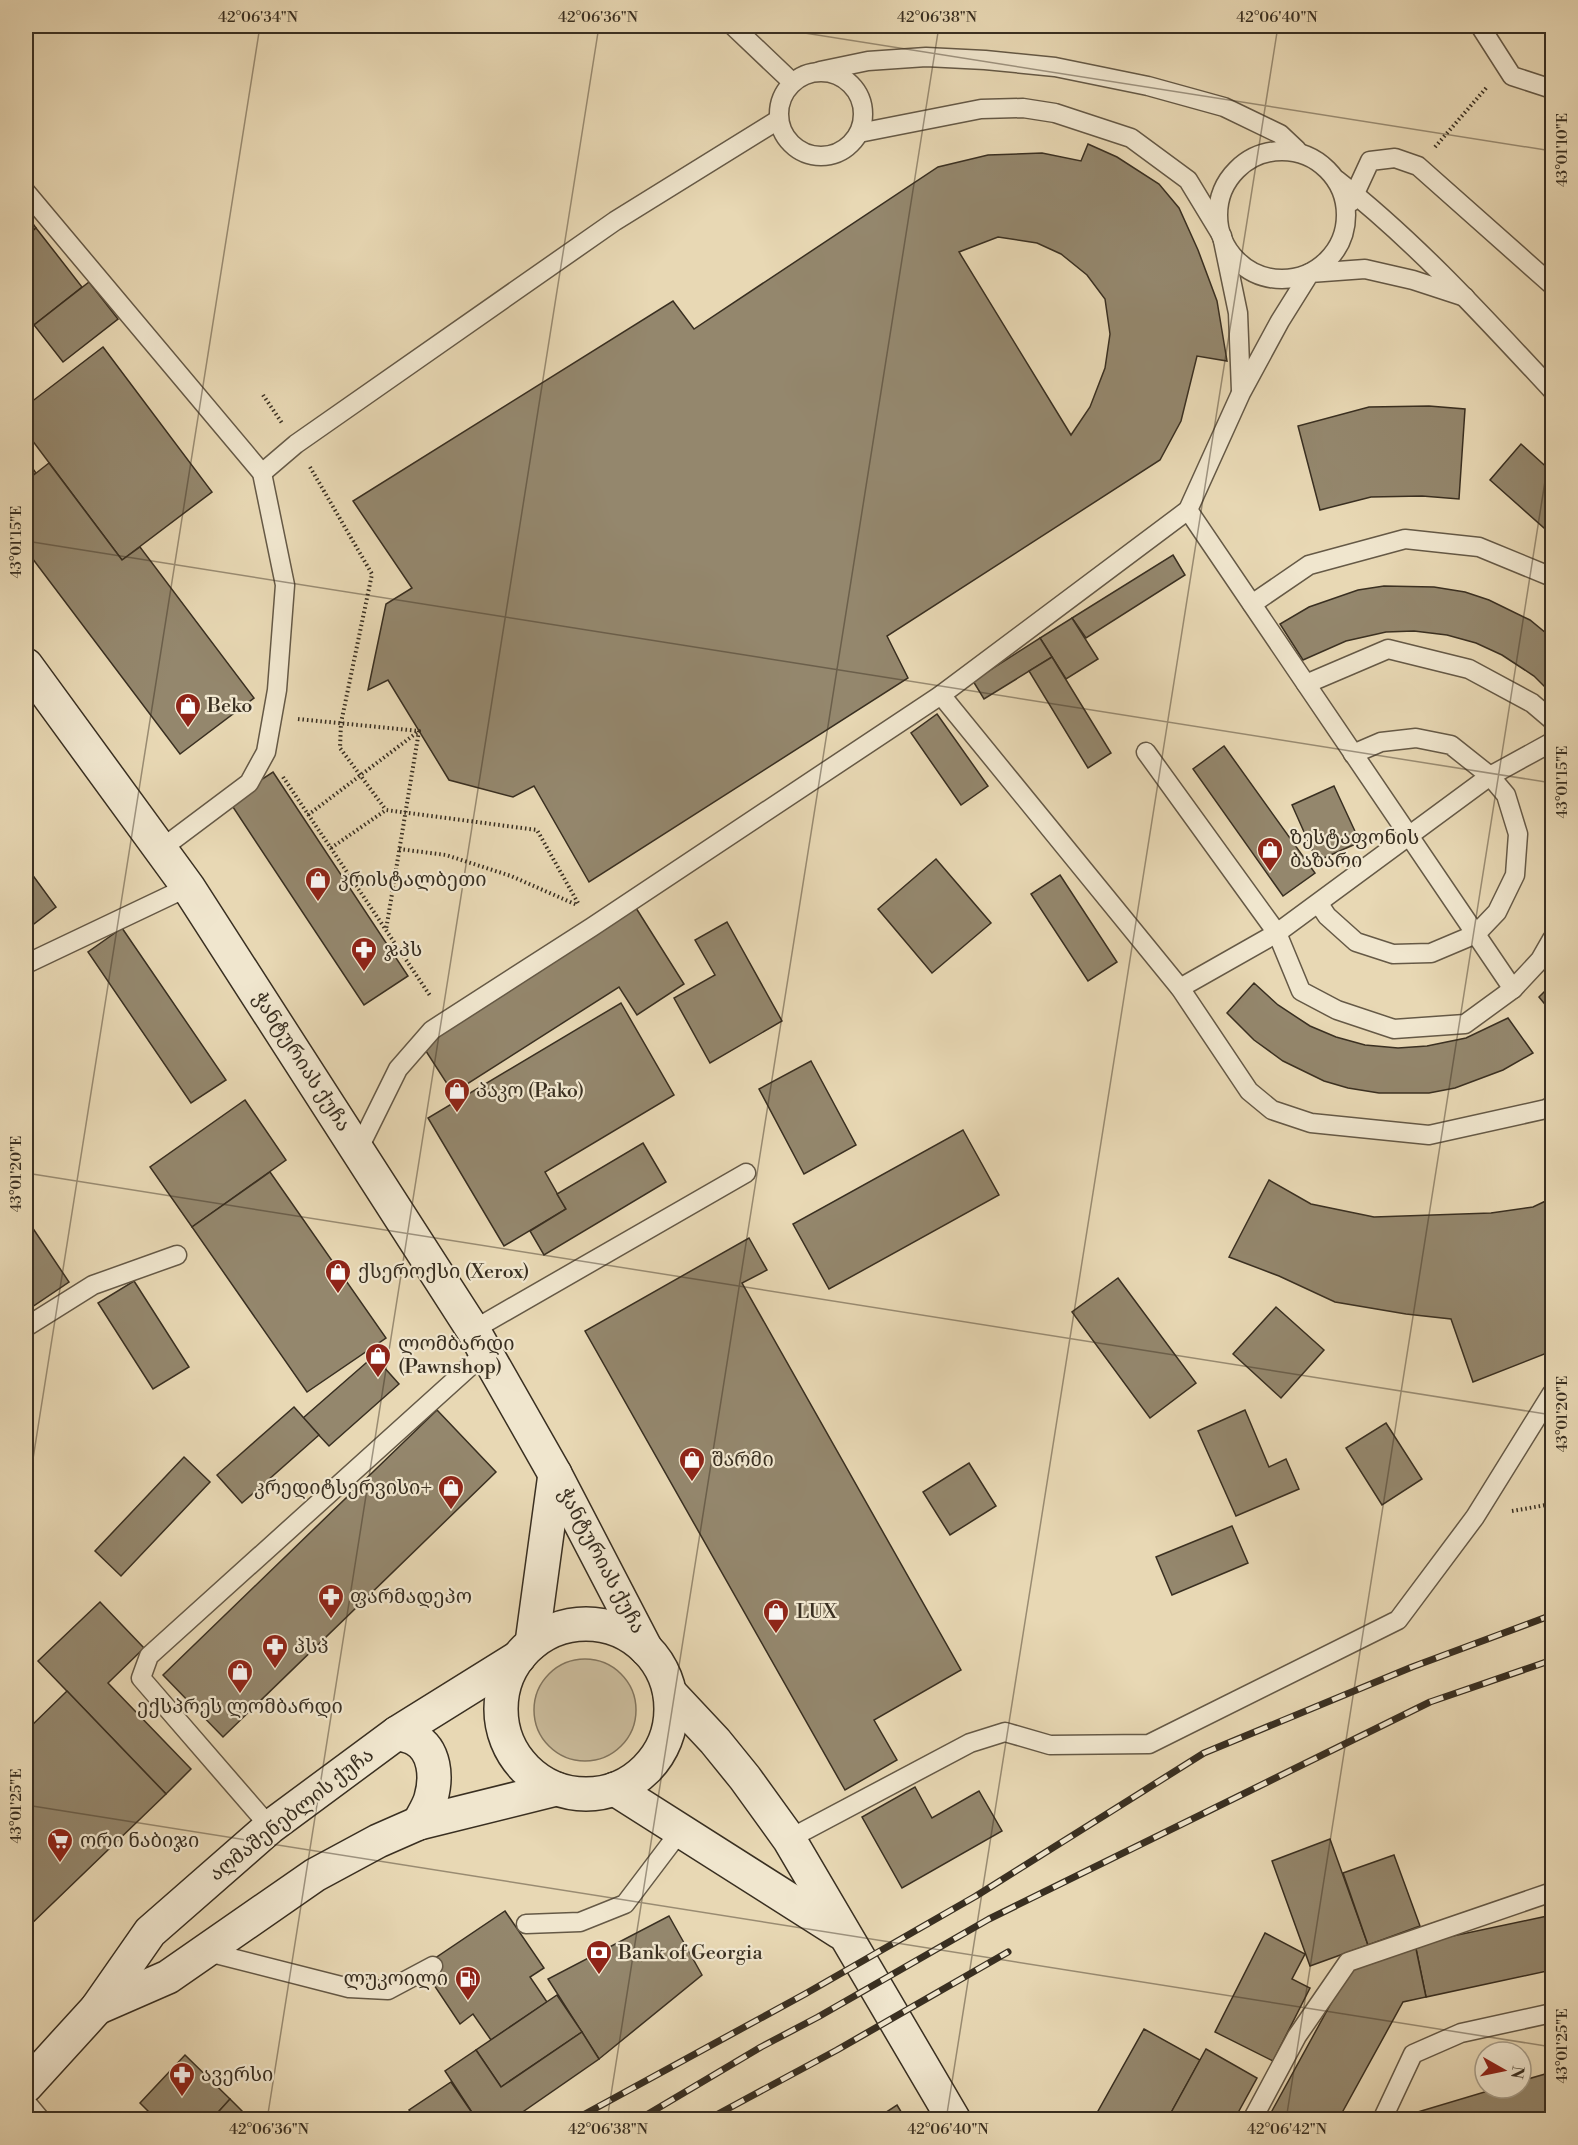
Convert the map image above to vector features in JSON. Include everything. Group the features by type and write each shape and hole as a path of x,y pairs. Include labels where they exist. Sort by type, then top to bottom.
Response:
{"main road":[{"name":"ჭანტურიას ქუჩა","path":"26,665 188,887 479,1341 555,1474 646,1649"},
{"name":"ჭანტურიას ქუჩა","path":"525,1650 555,1474"},
{"path":"590,1624 611,1627 630,1636 646,1649 657,1662 665,1677 670,1693 670,1723 660,1751 641,1774 615,1789 595,1794 575,1794 542,1782 518,1761 504,1732 501,1701 504,1685 525,1650 550,1632 569,1625 590,1624"},
{"name":"აღმაშენებლის ქუჩა","path":"26,2086 97,2008 150,1932 270,1827 397,1732 525,1650"},
{"path":"670,1693 715,1741 789,1839 954,2120"},
{"path":"397,1732 415,1738 426,1747 434,1771 431,1798 419,1823"},
{"name":"აღმაშენებლის ქუჩა","path":"97,2008 168,1977 315,1875 359,1850 419,1823 556,1789"},
{"path":"615,1789 844,1935"}],"lane":[{"path":"733,26 792,82"},
{"path":"1480,26 1512,76 1552,89"},
{"path":"820,71 843,77 854,87 860,97 864,119 860,133 838,154 826,157 811,156 790,145 782,132 778,120 782,97 792,82 805,74 868,61 926,57 1054,67 1148,86 1224,107 1280,135 1297,150 1317,161 1373,208 1465,297 1552,390"},
{"path":"860,133 981,109 1023,108 1055,112 1131,138 1188,180 1222,236 1238,313 1241,393"},
{"path":"262,473 296,444 615,221 778,120"},
{"path":"1297,150 1277,150 1256,156 1235,171 1222,189 1218,202 1218,225 1225,246 1239,264 1266,278 1288,279 1310,273 1365,269 1413,280 1465,297"},
{"path":"358,1150 398,1069 432,1030 592,927 941,695 1188,510 1241,393 1280,321 1310,273 1323,265 1337,248 1343,235 1346,213 1370,161 1395,158 1418,166 1552,285"},
{"path":"1334,177 1343,196 1346,213"},
{"path":"26,192 262,473 285,585 277,690 266,752 249,783 161,849"},
{"path":"1188,510 1513,989"},
{"path":"1252,604 1309,565 1405,539 1479,547 1552,576"},
{"path":"1306,684 1388,649 1469,669 1532,703 1552,720"},
{"path":"941,695 1180,988 1249,1092 1272,1110 1311,1123 1429,1135 1552,1106"},
{"path":"1319,904 1327,916 1356,942 1393,954 1431,953 1476,934 1497,912 1515,875 1518,834 1506,795 1490,776 1451,745 1416,738 1381,742 1353,754"},
{"path":"1180,988 1277,933 1490,776 1552,742"},
{"path":"1146,752 1277,933 1301,990 1337,1010 1394,1029 1465,1024 1513,989 1540,960 1552,939"},
{"path":"26,964 188,887"},
{"path":"270,1827 141,1678 149,1656 479,1341 746,1173"},
{"path":"26,1327 93,1285 177,1255"},
{"path":"789,1839 970,1743 1005,1732 1050,1745 1149,1744 1398,1620 1474,1517 1552,1393"},
{"path":"526,1924 580,1922 625,1904 681,1830"},
{"path":"1252,2120 1297,2036 1348,1962 1552,1892"},
{"path":"204,1951 349,1988 388,1990 433,1966"},
{"path":"1382,2120 1413,2054 1461,2033 1552,2013"},
{"path":"26,2102 41,2120"}],"path":[{"path":"1418,166 1506,66"},
{"path":"263,395 296,444 372,574 341,723 340,748 386,810"},
{"path":"272,716 419,731"},
{"path":"308,815 419,731"},
{"path":"386,930 419,731"},
{"path":"266,752 446,1020"},
{"path":"331,848 386,810 537,830 580,906 511,876 446,855 399,849"}],"shaded area":[{"path":"585,1659 614,1667 628,1681 636,1710 628,1739 614,1753 585,1761 556,1753 542,1739 534,1710 542,1681 556,1667"}],"building":[{"path":"1088,144 1117,157 1159,184 1179,208 1217,301 1227,361 1197,356 1181,421 1160,460 887,636 908,678 589,882 534,786 513,797 449,780 388,680 368,690 386,604 412,588 353,501 673,301 694,329 938,167 988,155 1042,153 1081,161","holes":["998,237 1037,243 1061,254 1087,275 1105,299 1110,334 1105,368 1090,407 1071,435 959,252"]},
{"path":"26,214 36,228 26,237"},
{"path":"36,228 82,287 34,325 26,314 26,237"},
{"path":"89,282 118,319 63,362 34,325"},
{"path":"103,347 212,492 122,560 26,432 26,406"},
{"path":"1429,406 1465,409 1459,499 1422,496 1371,497 1320,510 1298,426 1369,407"},
{"path":"1521,444 1552,472 1552,535 1490,480"},
{"path":"26,459 36,473 26,481"},
{"path":"49,463 122,560 140,547 254,698 180,754 26,550 26,481"},
{"path":"1173,555 1185,575 1086,638 1072,618"},
{"path":"1384,586 1434,587 1465,592 1489,600 1530,620 1552,638 1552,694 1534,676 1502,655 1476,643 1447,635 1414,631 1386,632 1346,641 1303,660 1280,624 1309,607 1358,590"},
{"path":"1072,618 1098,659 1066,679 1040,638"},
{"path":"1040,638 1052,657 984,699 973,681"},
{"path":"1052,657 1111,753 1088,768 1029,671"},
{"path":"937,714 988,786 961,805 911,733"},
{"path":"1224,746 1315,873 1283,896 1193,769"},
{"path":"273,772 408,976 364,1005 229,801"},
{"path":"1334,786 1360,842 1317,861 1292,805"},
{"path":"936,859 991,923 932,973 878,909"},
{"path":"26,866 56,907 26,930"},
{"path":"1060,875 1117,962 1088,981 1031,894"},
{"path":"636,908 684,984 637,1015 619,987 453,1093 422,1045"},
{"path":"727,922 782,1021 710,1063 674,998 715,975 695,940"},
{"path":"122,928 226,1080 191,1103 88,952"},
{"path":"1254,983 1278,1005 1310,1026 1336,1037 1365,1045 1398,1048 1427,1046 1466,1038 1508,1018 1533,1053 1503,1070 1455,1088 1429,1093 1379,1093 1348,1088 1324,1081 1283,1061 1254,1040 1227,1013"},
{"path":"1552,984 1552,1013 1539,997"},
{"path":"621,1003 674,1095 545,1172 566,1209 504,1246 428,1118"},
{"path":"811,1061 856,1145 804,1174 759,1089"},
{"path":"245,1100 286,1160 192,1227 150,1167"},
{"path":"963,1130 999,1195 829,1289 793,1224"},
{"path":"643,1143 666,1182 544,1255 530,1231 566,1209 557,1194"},
{"path":"270,1172 386,1338 307,1392 192,1227"},
{"path":"1269,1180 1311,1204 1374,1217 1491,1213 1533,1207 1552,1198 1552,1351 1473,1382 1451,1319 1335,1302 1279,1276 1229,1257"},
{"path":"32,1227 69,1282 26,1311 26,1231"},
{"path":"749,1238 767,1270 742,1283 961,1670 874,1720 897,1760 845,1790 585,1331"},
{"path":"1118,1278 1196,1383 1150,1418 1072,1312"},
{"path":"134,1281 189,1367 153,1389 98,1303"},
{"path":"1276,1307 1324,1350 1281,1398 1233,1354"},
{"path":"374,1356 399,1384 329,1446 303,1418"},
{"path":"294,1407 319,1435 242,1503 217,1475"},
{"path":"437,1410 496,1472 223,1737 163,1675"},
{"path":"1245,1410 1269,1467 1286,1459 1299,1489 1236,1516 1198,1431"},
{"path":"1386,1423 1422,1479 1382,1505 1346,1448"},
{"path":"184,1457 210,1482 121,1576 95,1551"},
{"path":"969,1463 996,1506 950,1535 923,1492"},
{"path":"1232,1526 1248,1563 1172,1595 1156,1557"},
{"path":"100,1602 144,1648 108,1683 191,1769 166,1794 38,1661"},
{"path":"67,1691 166,1794 26,1929 26,1731"},
{"path":"915,1787 932,1818 979,1791 1002,1831 902,1888 862,1817"},
{"path":"1330,1839 1368,1945 1310,1966 1272,1861"},
{"path":"1394,1855 1420,1926 1368,1945 1343,1873"},
{"path":"505,1911 544,1968 530,1977 547,2002 491,2040 473,2014 460,2024 422,1967"},
{"path":"1552,1915 1552,1970 1426,1997 1415,1944"},
{"path":"669,1916 702,1975 599,2059 548,1979"},
{"path":"1265,1933 1305,1954 1292,1979 1310,1988 1273,2061 1215,2032"},
{"path":"1415,1944 1426,1997 1403,2002 1338,2120 1267,2120 1352,1965"},
{"path":"557,1995 582,2032 501,2087 476,2050"},
{"path":"1144,2029 1200,2060 1167,2120 1093,2120"},
{"path":"582,2032 599,2059 511,2120 477,2120 445,2071 476,2050 501,2087"},
{"path":"1206,2049 1257,2078 1234,2120 1167,2120"},
{"path":"185,2055 230,2099 211,2120 157,2120 140,2103"},
{"path":"1552,2072 1552,2120 1413,2120 1411,2114 1473,2095 1473,2100 1533,2100 1533,2078"},
{"path":"451,2082 477,2120 416,2120 409,2110"},
{"path":"230,2099 251,2120 211,2120"},
{"path":"897,2105 906,2120 874,2120"}],"railway":[{"path":"574,2120 805,1994 976,1896 1204,1753 1412,1667 1552,1615"},
{"path":"638,2120 761,2047 989,1919 1430,1702 1552,1660"},
{"path":"707,2120 837,2050 1008,1952"}],"place":[{"name":"Beko","path":"188,729"},
{"name":"ზესტაფონის ბაზარი","path":"1270,873"},
{"name":"კრისტალბეთი","path":"318,903"},
{"name":"ჯპს","path":"364,973"},
{"name":"პაკო (Pako)","path":"457,1114"},
{"name":"ქსეროქსი (Xerox)","path":"338,1295"},
{"name":"ლომბარდი (Pawnshop)","path":"378,1379"},
{"name":"შარმი","path":"692,1483"},
{"name":"კრედიტსერვისი+","path":"451,1511"},
{"name":"ფარმადეპო","path":"331,1620"},
{"name":"LUX","path":"776,1635"},
{"name":"პსპ","path":"275,1670"},
{"name":"ექსპრეს ლომბარდი","path":"240,1695"},
{"name":"ორი ნაბიჯი","path":"60,1864"},
{"name":"Bank of Georgia","path":"599,1976"},
{"name":"ლუკოილი","path":"468,2002"},
{"name":"ავერსი","path":"182,2098"}]}
